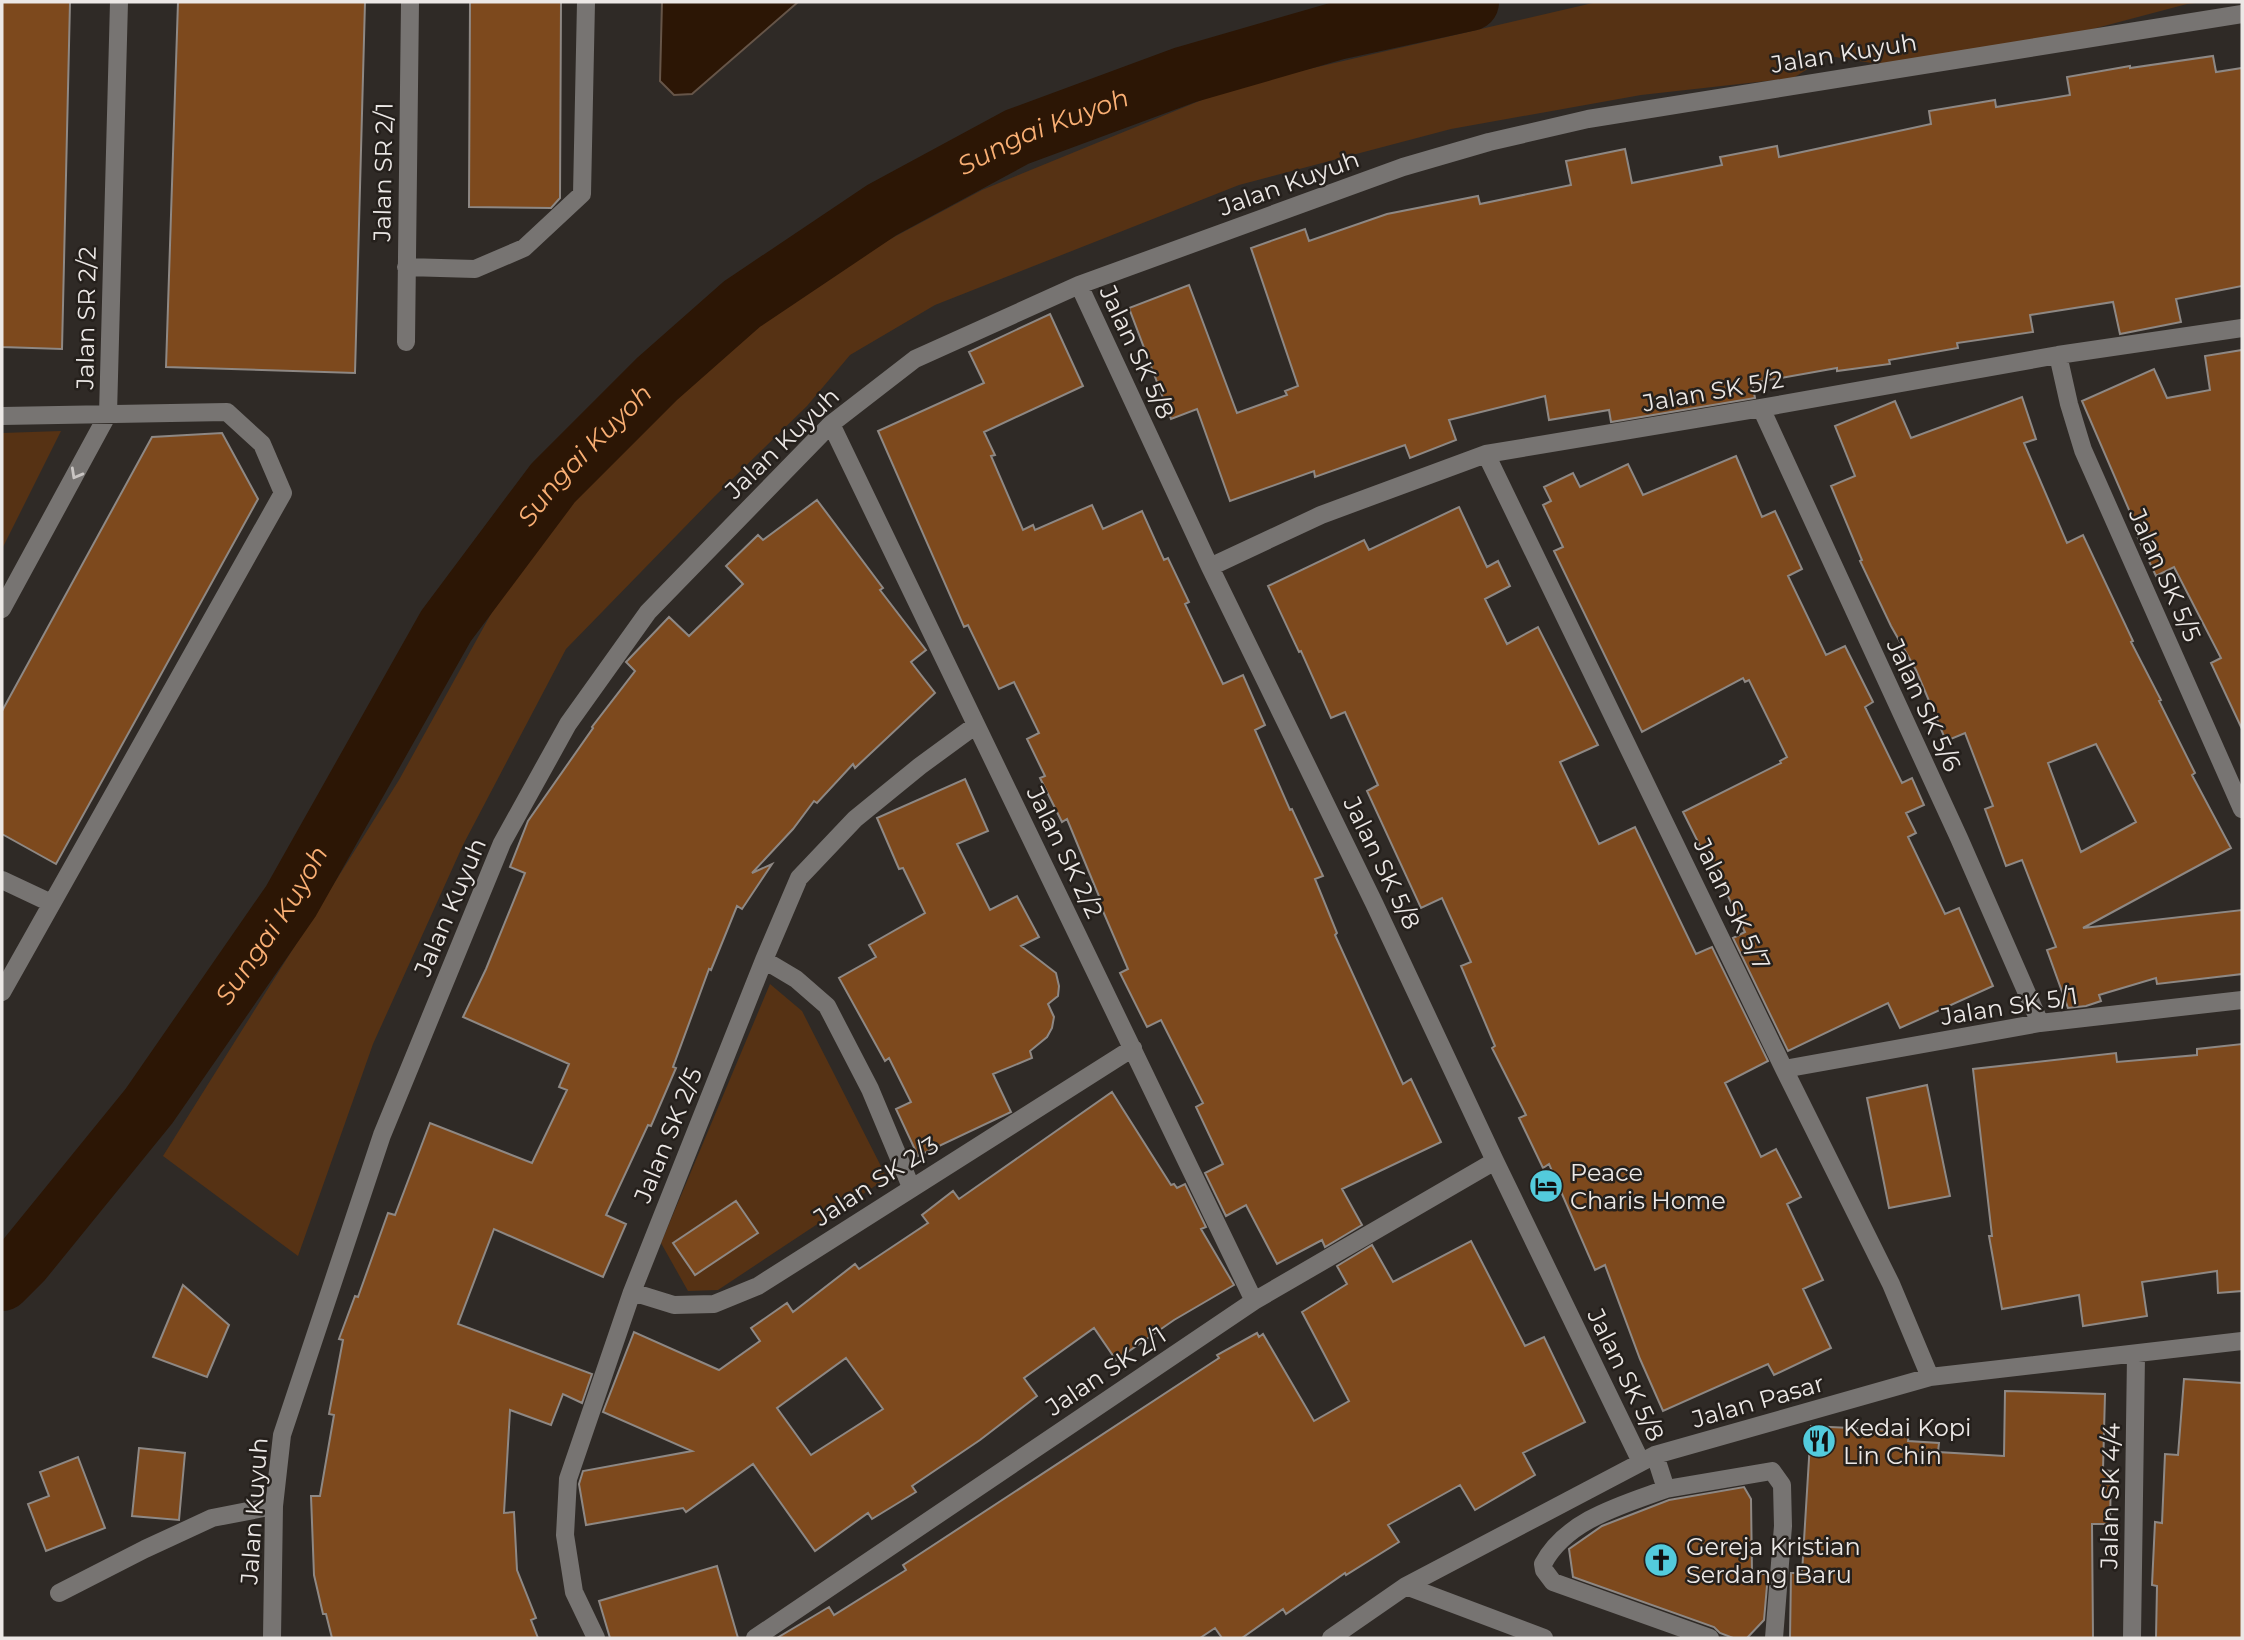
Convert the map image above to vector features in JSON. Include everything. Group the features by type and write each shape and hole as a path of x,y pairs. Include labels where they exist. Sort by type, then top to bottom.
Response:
{"street":[{"name":"Jalan SR 2/2","path":"2,609 108,414 119,2"},
{"name":"Jalan SR 2/1","path":"406,342 410,2"},
{"path":"406,267 475,269 524,248 582,194 586,2"},
{"name":"Jalan Kuyuh","path":"272,1638 274,1506 282,1435 382,1135 502,843 568,724 648,612 831,424 915,359 1079,285 1403,167 1489,142 1576,121 2242,14"},
{"name":"Jalan SK 5/8","path":"1079,285 1210,567 1374,903 1495,1161 1666,1489"},
{"name":"Jalan SK 5/2","path":"1210,567 1321,515 1486,453 2059,355 2242,328"},
{"name":"Jalan SK 5/5","path":"2059,355 2069,404 2083,450 2242,809"},
{"name":"Jalan SK 5/6","path":"1761,408 1959,838 2040,1023"},
{"path":"2,416 227,412 262,444 283,493 2,992"},
{"name":"Jalan SK 2/2","path":"831,424 1254,1301"},
{"name":"Jalan SK 5/7","path":"1486,453 1891,1284 1930,1377"},
{"name":"Jalan SK 2/5","path":"596,1638 574,1592 565,1535 568,1479 632,1292 764,960 799,878 855,819 976,725"},
{"path":"2,880 51,903"},
{"path":"764,960 796,979 827,1006 870,1089 911,1188"},
{"name":"Jalan SK 5/1","path":"1784,1069 2040,1023 2242,1000"},
{"name":"Jalan SK 2/3","path":"632,1292 674,1305 714,1304 758,1286 1133,1048"},
{"name":"Jalan SK 2/1","path":"755,1638 1254,1301 1495,1161"},
{"name":"Jalan Pasar","path":"1331,1638 1406,1586 1648,1458 1930,1377 2242,1341"},
{"name":"Jalan SK 4/4","path":"2132,1638 2136,1355"},
{"path":"1710,1638 1553,1582 1543,1564 1550,1551 1563,1538 1613,1508 1666,1489 1772,1471 1782,1485 1783,1526 1774,1638"},
{"path":"59,1593 212,1518 274,1506"},
{"path":"1406,1586 1544,1638"}],"shaded area":[{"path":"662,2 798,2 692,94 674,95 660,81"},
{"path":"1597,2 2204,2 2187,4 2055,39 1890,66 1829,56 1793,78 1641,95 1451,129 1239,185 935,305 850,355 807,406 566,649 463,845 373,1044 298,1256 163,1156 399,780 507,585 601,459 780,298 982,190 1236,86"},
{"path":"61,431 2,549 2,433"},
{"path":"770,984 802,1011 887,1178 718,1290 688,1291 661,1243"}],"building":[{"path":"2,2 70,2 62,349 2,347"},
{"path":"178,2 365,2 355,373 166,367"},
{"path":"470,2 561,2 560,198 551,208 469,207"},
{"path":"2213,56 2216,72 2242,68 2242,286 2176,299 2181,322 2120,334 2113,302 2030,315 2033,332 1957,343 1958,348 1889,360 1890,364 1837,371 1837,368 1752,383 1755,398 1611,422 1609,410 1549,420 1545,396 1449,420 1456,440 1410,458 1405,445 1315,477 1314,471 1230,501 1197,409 1171,419 1129,308 1189,285 1237,413 1287,395 1285,391 1298,386 1251,248 1305,229 1309,241 1387,214 1478,196 1480,204 1571,185 1566,161 1625,149 1632,183 1722,165 1720,157 1777,146 1779,157 1931,124 1929,111 1995,100 1996,107 2070,95 2067,77"},
{"path":"1050,314 1083,386 984,432 995,455 991,456 1023,530 1033,525 1035,530 1092,505 1103,529 1142,511 1164,560 1168,558 1189,602 1185,604 1223,684 1243,675 1265,725 1255,730 1323,876 1315,879 1337,933 1335,935 1403,1084 1411,1079 1441,1142 1342,1189 1362,1225 1325,1247 1322,1240 1277,1264 1246,1205 1226,1216 1205,1173 1223,1164 1196,1107 1203,1103 1161,1020 1147,1027 1120,973 1128,969 1099,902 1101,901 1067,819 1062,822 1040,778 1045,776 1027,739 1039,733 1014,682 999,689 968,625 964,627 878,431 984,383 969,352"},
{"path":"2242,350 2242,729 2211,663 2221,658 2174,567 2156,576 2082,401 2154,369 2167,398 2210,390 2205,356"},
{"path":"2022,397 2036,439 2024,443 2067,543 2083,535 2133,641 2131,642 2195,773 2192,775 2231,848 2083,928 2242,910 2242,974 2157,984 2156,978 2099,995 2101,1001 2068,1008 2047,950 2056,947 2022,860 2006,866 1985,809 1993,806 1965,733 1946,741 1916,670 1891,626 1860,561 1862,560 1831,486 1855,476 1835,426 1895,401 1911,438","holes":["2096,744 2136,822 2081,852 2048,763"]},
{"path":"222,433 258,499 56,864 2,834 2,711 152,437"},
{"path":"1736,456 1762,517 1775,511 1802,569 1788,576 1826,655 1845,646 1873,702 1865,707 1902,783 1912,778 1924,805 1906,813 1916,833 1908,837 1945,914 1959,908 1993,986 1900,1028 1888,1003 1788,1051 1733,938 1745,932 1708,854 1705,856 1683,812 1781,763 1780,761 1787,757 1749,680 1745,682 1743,678 1642,732 1554,551 1563,547 1543,505 1551,501 1544,487 1573,473 1580,487 1628,464 1643,495"},
{"path":"817,500 926,650 911,662 935,693 855,768 853,764 817,803 814,801 793,829 752,873 772,864 742,909 737,906 711,970 709,969 673,1067 676,1068 651,1126 648,1125 606,1215 626,1224 603,1277 494,1229 458,1324 592,1374 582,1403 563,1394 551,1425 510,1410 504,1513 514,1512 517,1570 536,1618 531,1620 538,1638 332,1638 314,1575 311,1496 320,1496 334,1415 329,1414 343,1340 339,1339 355,1296 358,1297 388,1213 395,1215 430,1123 532,1163 567,1090 559,1087 569,1064 463,1017 486,969 525,873 510,867 528,821 592,727 635,671 626,662 669,617 689,636 743,584 726,566 758,535 763,540"},
{"path":"1459,507 1487,567 1498,561 1510,586 1485,599 1507,644 1538,627 1598,745 1560,762 1599,844 1635,827 1696,954 1712,947 1768,1061 1725,1083 1761,1157 1776,1149 1801,1197 1787,1204 1823,1280 1803,1289 1831,1348 1774,1375 1768,1364 1663,1411 1640,1359 1605,1265 1595,1270 1549,1164 1543,1168 1519,1118 1526,1115 1492,1048 1495,1046 1461,966 1471,962 1442,898 1421,908 1367,791 1378,785 1345,712 1331,718 1268,586 1364,540 1369,550"},
{"path":"965,779 988,831 957,844 990,910 1017,896 1039,937 1021,946 1056,973 1058,996 1048,1004 1054,1017 1052,1028 1047,1037 1030,1051 1032,1058 993,1074 1011,1112 918,1156 896,1109 911,1102 889,1058 885,1061 839,978 876,957 869,945 925,913 903,868 899,869 877,818"},
{"path":"2242,1044 2242,1291 2218,1293 2217,1271 2142,1282 2147,1316 2083,1326 2079,1295 2002,1309 1989,1236 1992,1236 1973,1069 2116,1053 2117,1062 2197,1055 2197,1049"},
{"path":"1927,1085 1950,1196 1889,1208 1867,1098"},
{"path":"1112,1092 1171,1185 1174,1184 1177,1188 1185,1184 1206,1227 1201,1229 1234,1285 1174,1320 1116,1360 1094,1328 1024,1378 1037,1396 980,1440 912,1486 916,1492 872,1519 868,1513 815,1551 753,1464 686,1512 683,1508 586,1525 579,1484 583,1471 692,1451 603,1412 634,1332 719,1370 760,1341 751,1328 787,1303 793,1312 855,1264 859,1269 928,1223 922,1215 953,1191 959,1199","holes":["846,1358 883,1409 811,1455 777,1408"]},
{"path":"736,1201 758,1233 695,1275 673,1243"},
{"path":"1471,1241 1525,1346 1544,1337 1585,1422 1523,1453 1535,1475 1475,1510 1460,1485 1388,1525 1399,1542 1346,1575 1345,1573 1286,1614 1283,1609 1242,1638 1222,1638 1215,1628 1200,1638 777,1638 829,1607 834,1615 906,1570 903,1565 1219,1358 1217,1355 1257,1333 1259,1337 1263,1334 1314,1421 1349,1401 1302,1312 1347,1284 1337,1266 1372,1245 1393,1282"},
{"path":"183,1285 229,1325 207,1377 153,1357"},
{"path":"2184,1379 2242,1383 2242,1638 2156,1638 2157,1586 2152,1585 2155,1522 2162,1523 2165,1454 2178,1455"},
{"path":"2005,1391 2105,1394 2103,1470 2111,1471 2110,1524 2092,1524 2093,1638 1790,1638 1791,1573 1802,1573 1811,1426 1909,1431 1908,1441 1939,1443 1938,1452 2004,1456"},
{"path":"139,1448 185,1453 179,1520 132,1516"},
{"path":"78,1457 105,1528 46,1551 28,1504 49,1496 40,1472"},
{"name":"Gereja Kristian Serdang Baru","path":"1744,1487 1751,1499 1752,1574 1768,1574 1764,1620 1747,1638 1733,1638 1720,1633 1714,1627 1573,1577 1569,1549 1602,1526 1669,1500"},
{"path":"717,1566 738,1638 610,1638 599,1601"}],"waterway":[{"name":"Sungai Kuyoh","path":"2,1282 23,1261 149,1106 291,901 446,626 553,483 657,379 742,304 882,210 1017,137 1185,75 1337,31 1470,2"}],"place":[{"name":"Peace Charis Home","path":"1546,1186"},
{"name":"Kedai Kopi Lin Chin","path":"1819,1441"},
{"name":"Gereja Kristian Serdang Baru","path":"1661,1560"}]}
